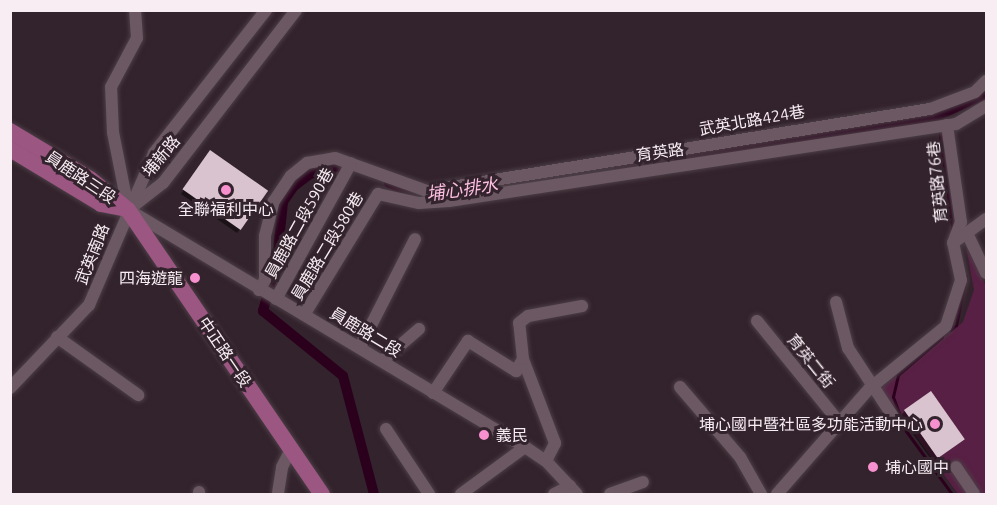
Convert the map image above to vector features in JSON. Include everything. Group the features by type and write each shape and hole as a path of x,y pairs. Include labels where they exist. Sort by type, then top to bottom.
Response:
{"main road":[{"name":"員鹿路三段","path":"10,132 90,179 128,210"},
{"name":"員鹿路三段","path":"10,149 101,204 128,210"},
{"name":"中正路一段","path":"128,210 322,495"}],"street":[{"path":"128,210 113,132 111,87 137,38 135,10"},
{"name":"埔新路","path":"128,210 154,153 266,10"},
{"name":"埔新路","path":"128,210 163,183 296,10"},
{"name":"武英北路424巷","path":"260,290 265,280 265,236 274,201 291,176 307,163 335,158 427,191 930,109 975,92 987,81"},
{"name":"育英路76巷","path":"952,243 961,222 947,125 975,116 987,106"},
{"name":"育英路","path":"378,194 419,203 449,201 947,125"},
{"name":"員鹿路二段590巷","path":"276,299 351,163"},
{"name":"員鹿路二段580巷","path":"304,315 378,194"},
{"name":"員鹿路二段","path":"128,210 525,447 546,461 573,490"},
{"name":"武英南路","path":"10,388 89,305 128,210"},
{"path":"777,495 872,387 946,326 961,280 952,243 987,219"},
{"path":"967,233 987,273"},
{"path":"360,347 415,239"},
{"path":"836,302 848,348 894,418"},
{"path":"546,461 555,443 523,359 519,323 528,316 582,306"},
{"name":"育英二街","path":"756,321 840,423"},
{"path":"382,361 418,329"},
{"path":"57,337 138,395"},
{"path":"434,393 468,341 516,371 523,359"},
{"path":"680,387 740,457 761,495"},
{"path":"386,429 429,495"},
{"path":"461,495 525,447"},
{"path":"278,493 282,467 291,449"},
{"path":"956,467 974,495"},
{"path":"610,495 643,482"},
{"path":"554,495 573,490"}],"shaded area":[{"path":"966,246 986,286 986,494 958,494 881,388 963,322 974,290"}],"building":[{"name":"全聯福利中心","path":"210,150 268,191 241,230 182,189"},
{"name":"埔心國中暨社區多功能活動中心","path":"931,391 965,439 938,458 904,410"}],"waterway":[{"name":"埔心排水","path":"618,166 932,118 986,94"},
{"path":"939,129 953,232"},
{"name":"埔心排水","path":"352,168 343,165 310,174 294,186 283,202 277,260 263,311 343,376 374,494"},
{"name":"埔心排水","path":"389,183 420,196 433,194"},
{"path":"950,330 956,325 966,276"},
{"path":"942,337 898,375 893,397 906,431 952,494"}],"place":[{"name":"全聯福利中心","path":"226,190"},
{"name":"四海遊龍","path":"195,278"},
{"name":"埔心國中暨社區多功能活動中心","path":"935,424"},
{"name":"義民","path":"484,435"},
{"name":"埔心國中","path":"873,467"}]}
